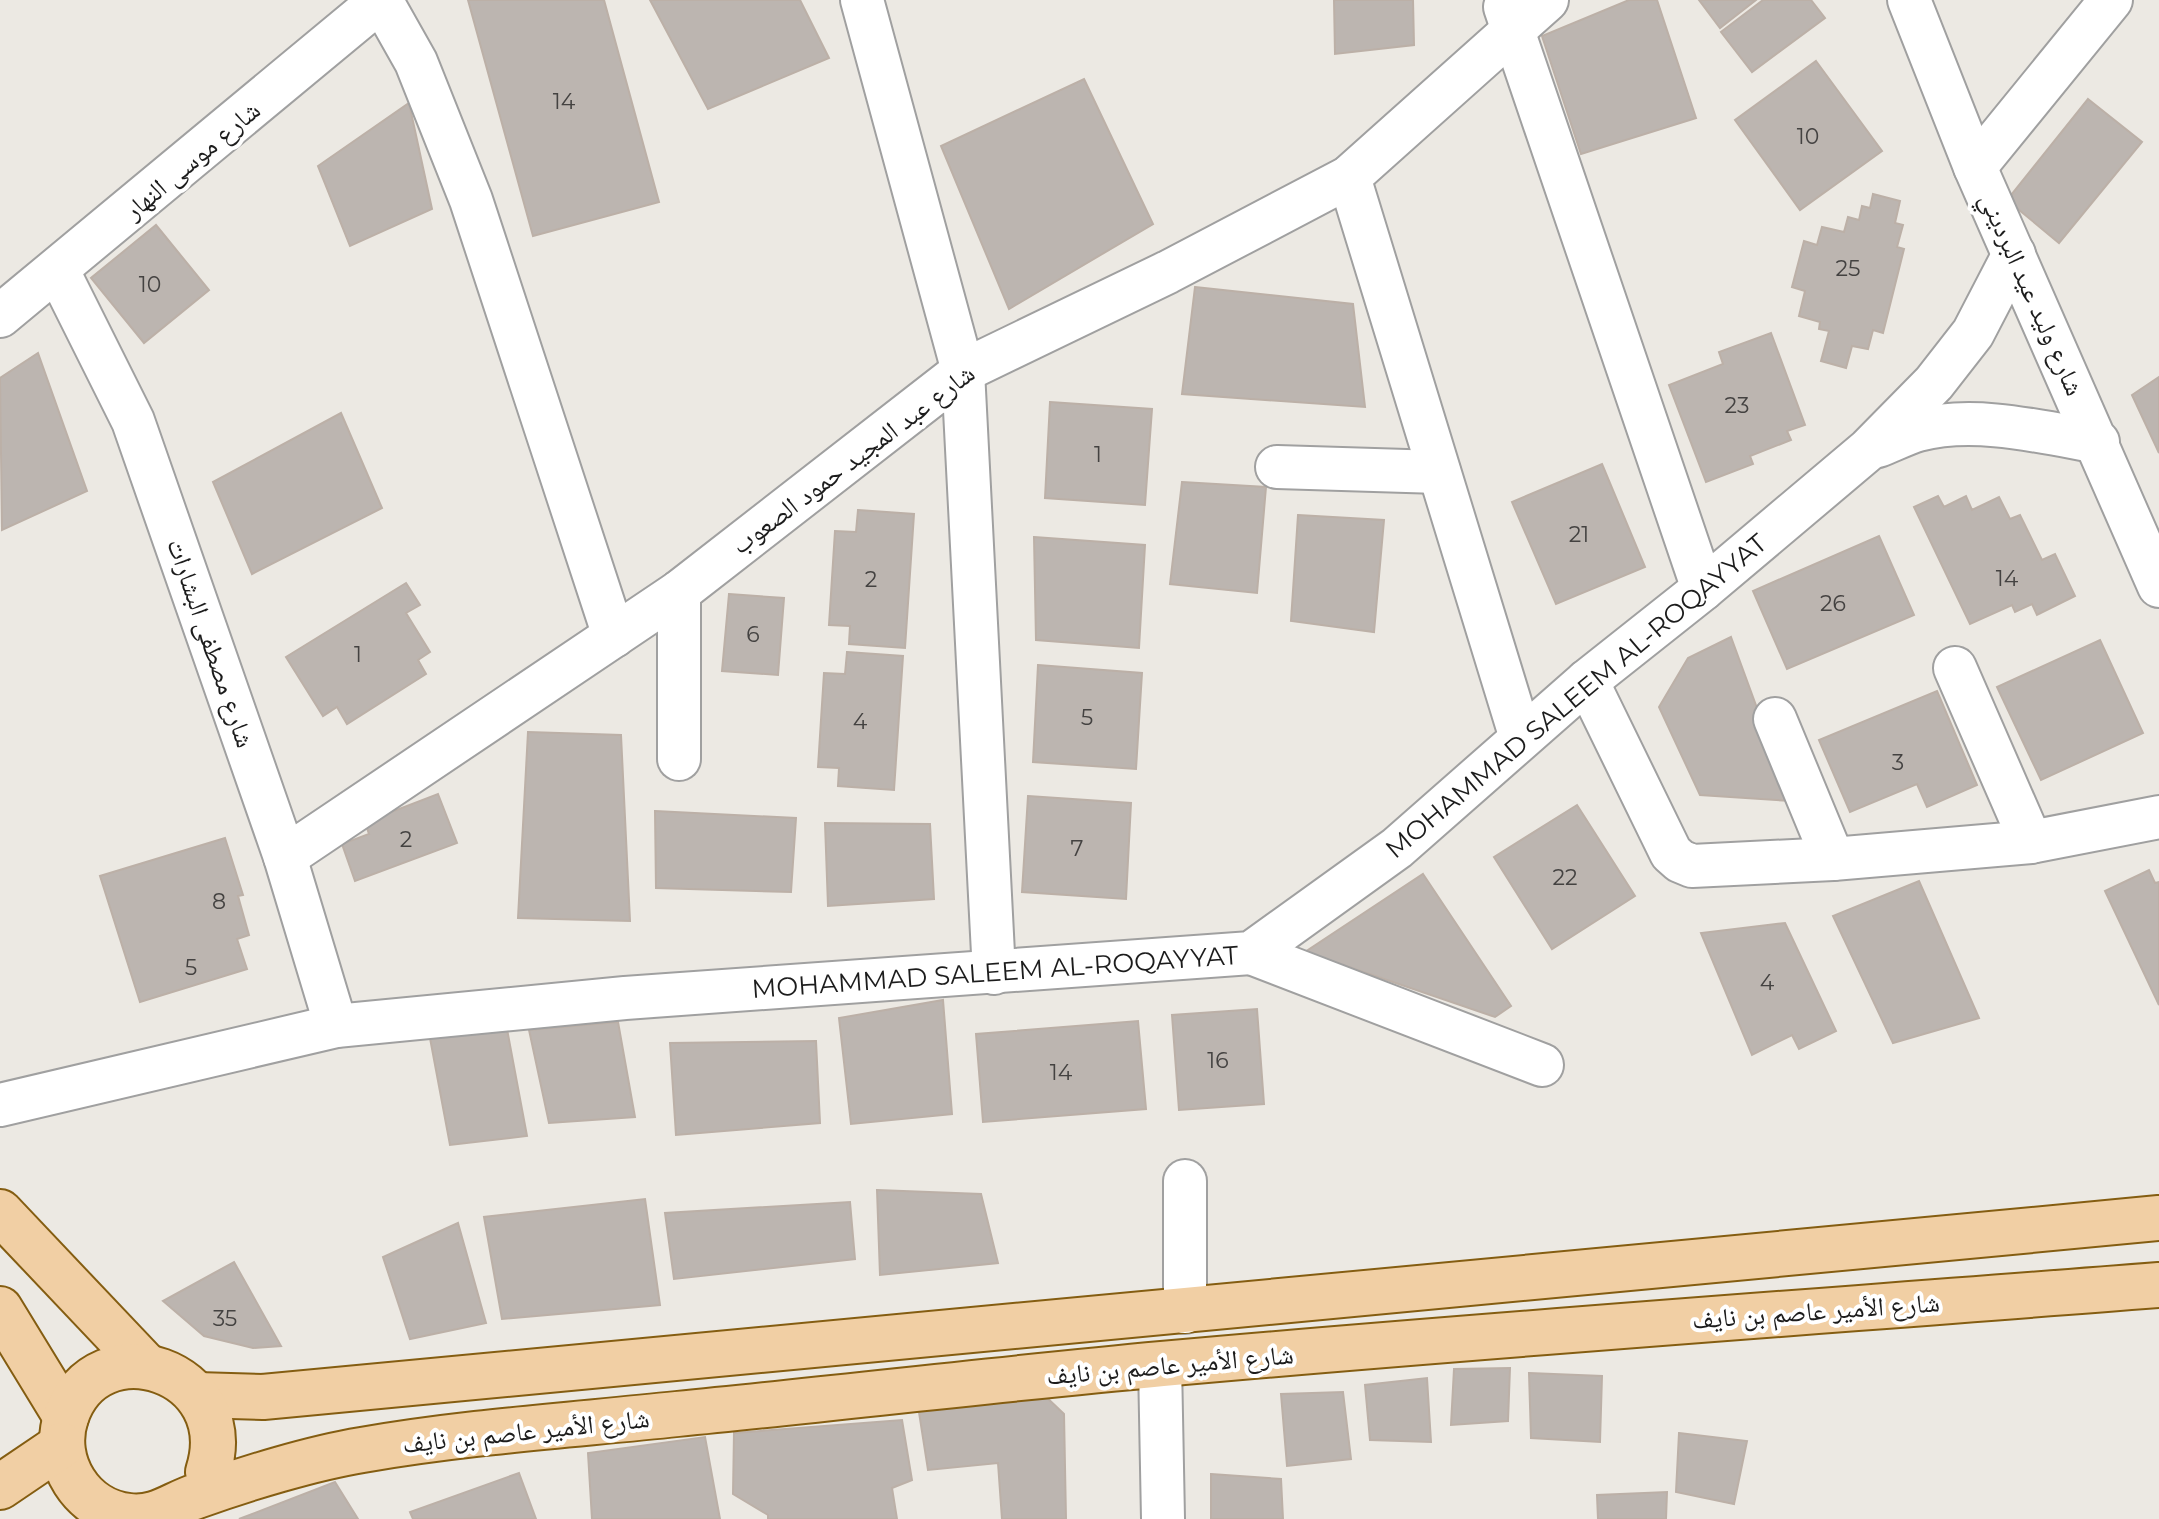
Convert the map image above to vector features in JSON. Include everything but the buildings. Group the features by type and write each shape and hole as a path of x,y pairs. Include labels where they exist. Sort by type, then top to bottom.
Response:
{"main road":[{"path":"0,1212 146,1366 183,1381 197,1395 206,1408 214,1440 198,1485 165,1513 134,1518 92,1501 71,1477 64,1431 0,1309"},
{"name":"شارع الأمير عاصم بن نايف","path":"197,1395 263,1397 2159,1218"},
{"name":"شارع الأمير عاصم بن نايف","path":"198,1485 358,1450 1160,1364 2159,1285"},
{"path":"0,1487 64,1431 79,1395 97,1378 120,1368 146,1366"}],"street":[{"name":"شارع موسى النهار","path":"0,316 381,0"},
{"path":"381,0 416,62 471,200 614,636"},
{"path":"862,0 963,371 994,973"},
{"name":"شارع عبد المجيد حمود الصعوب","path":"285,857 679,592 963,371 1168,272 1349,177 1507,15 1547,0"},
{"name":"شارع وليد عيد البرديني","path":"1909,0 1975,167 2159,586"},
{"path":"1975,167 2111,0"},
{"path":"1507,15 1703,589"},
{"path":"1349,177 1521,738"},
{"name":"MOHAMMAD SALEEM AL-ROQAYYAT","path":"0,1105 336,1026 625,998 1251,953 1397,848 1587,681 1703,589 1869,449 1934,383 1973,333 2014,254"},
{"name":"شارع مصطفى البشارات","path":"58,271 133,421 285,857 336,1026"},
{"name":"MOHAMMAD SALEEM AL-ROQAYYAT","path":"1869,449 1920,429 1964,425 2030,430 2098,442"},
{"path":"1277,467 1439,472"},
{"path":"679,592 679,759"},
{"path":"1955,668 2031,842"},
{"path":"1587,681 1671,853 1692,866 1833,859 2031,842 2159,817"},
{"path":"1775,719 1833,859"},
{"path":"1251,953 1542,1065"},
{"path":"1185,1181 1185,1312"},
{"path":"1160,1364 1163,1519"}]}
